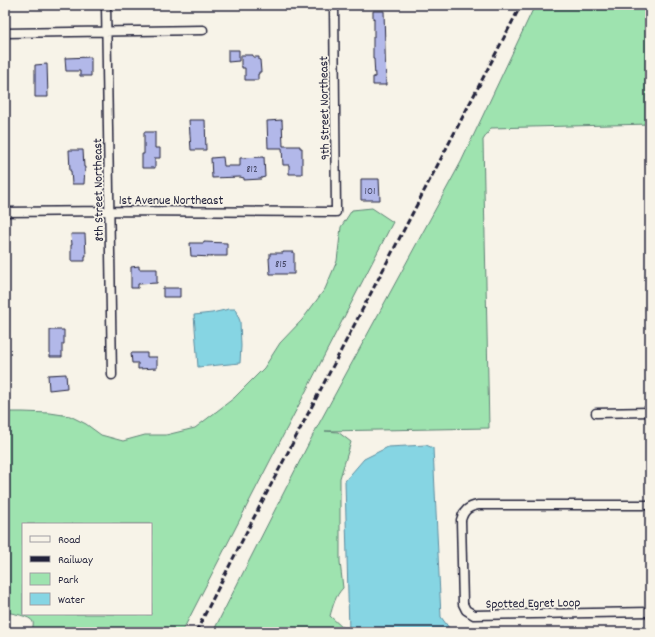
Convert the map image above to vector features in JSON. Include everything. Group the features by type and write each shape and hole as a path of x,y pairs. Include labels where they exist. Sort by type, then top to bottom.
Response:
{"street":[{"name":"8th Street Northeast","path":"106,5 112,375"},
{"name":"9th Street Northeast","path":"334,5 336,212"},
{"path":"5,33 203,30"},
{"name":"1st Avenue Northeast","path":"5,212 336,212"},
{"path":"596,413 650,412"},
{"name":"Spotted Egret Loop","path":"650,505 478,505 470,507 463,513 461,520 463,604 466,610 474,615 650,612"}],"green space":[{"path":"535,5 650,5 650,124 491,128 483,140 489,428 325,431 338,432 351,442 340,478 340,562 343,588 336,598 330,616 344,629 344,632 213,632 315,431 461,162"},
{"path":"372,208 393,222 182,632 32,632 33,623 29,618 5,612 5,412 50,413 70,416 86,424 101,435 123,441 145,435 166,435 195,428 234,398 264,368 280,343 302,320 325,289 337,261 341,227 352,210"}],"water":[{"path":"235,309 240,321 240,363 198,367 194,315"},
{"path":"426,445 433,448 441,617 452,632 349,632 345,481 364,459 388,447"}],"building":[{"path":"373,11 384,11 386,85 373,85 373,77 375,77 373,59"},
{"path":"228,50 239,50 239,61 228,62"},
{"path":"241,55 253,55 253,57 259,57 261,72 258,74 258,80 245,80 245,68 242,68 241,66"},
{"path":"91,57 91,76 80,76 80,71 66,71 65,58"},
{"path":"47,64 48,97 35,97 35,65"},
{"path":"189,120 205,120 206,150 191,150"},
{"path":"282,120 283,146 300,146 300,148 302,148 302,174 289,174 289,165 283,165 282,148 268,148 267,121"},
{"path":"144,132 155,132 155,148 160,148 160,158 155,158 155,168 142,168 142,154 144,154"},
{"path":"69,150 83,150 85,167 84,184 72,184"},
{"path":"223,157 224,166 240,166 240,158 264,157 265,177 261,179 244,180 244,178 240,177 212,178 211,158"},
{"path":"361,179 379,179 380,200 361,200"},
{"path":"71,234 85,234 85,261 71,261"},
{"path":"190,243 227,243 227,256 191,256"},
{"path":"294,252 294,274 270,274 270,253"},
{"path":"139,266 139,269 157,269 157,283 138,284 138,288 131,288 131,267"},
{"path":"163,288 180,288 180,297 163,297"},
{"path":"50,330 64,330 62,357 50,357"},
{"path":"131,353 147,353 147,357 157,357 157,368 138,369 138,363 132,363"},
{"path":"66,374 67,388 49,390 48,375"}],"railway":[{"path":"196,632 249,527 521,5"}]}
